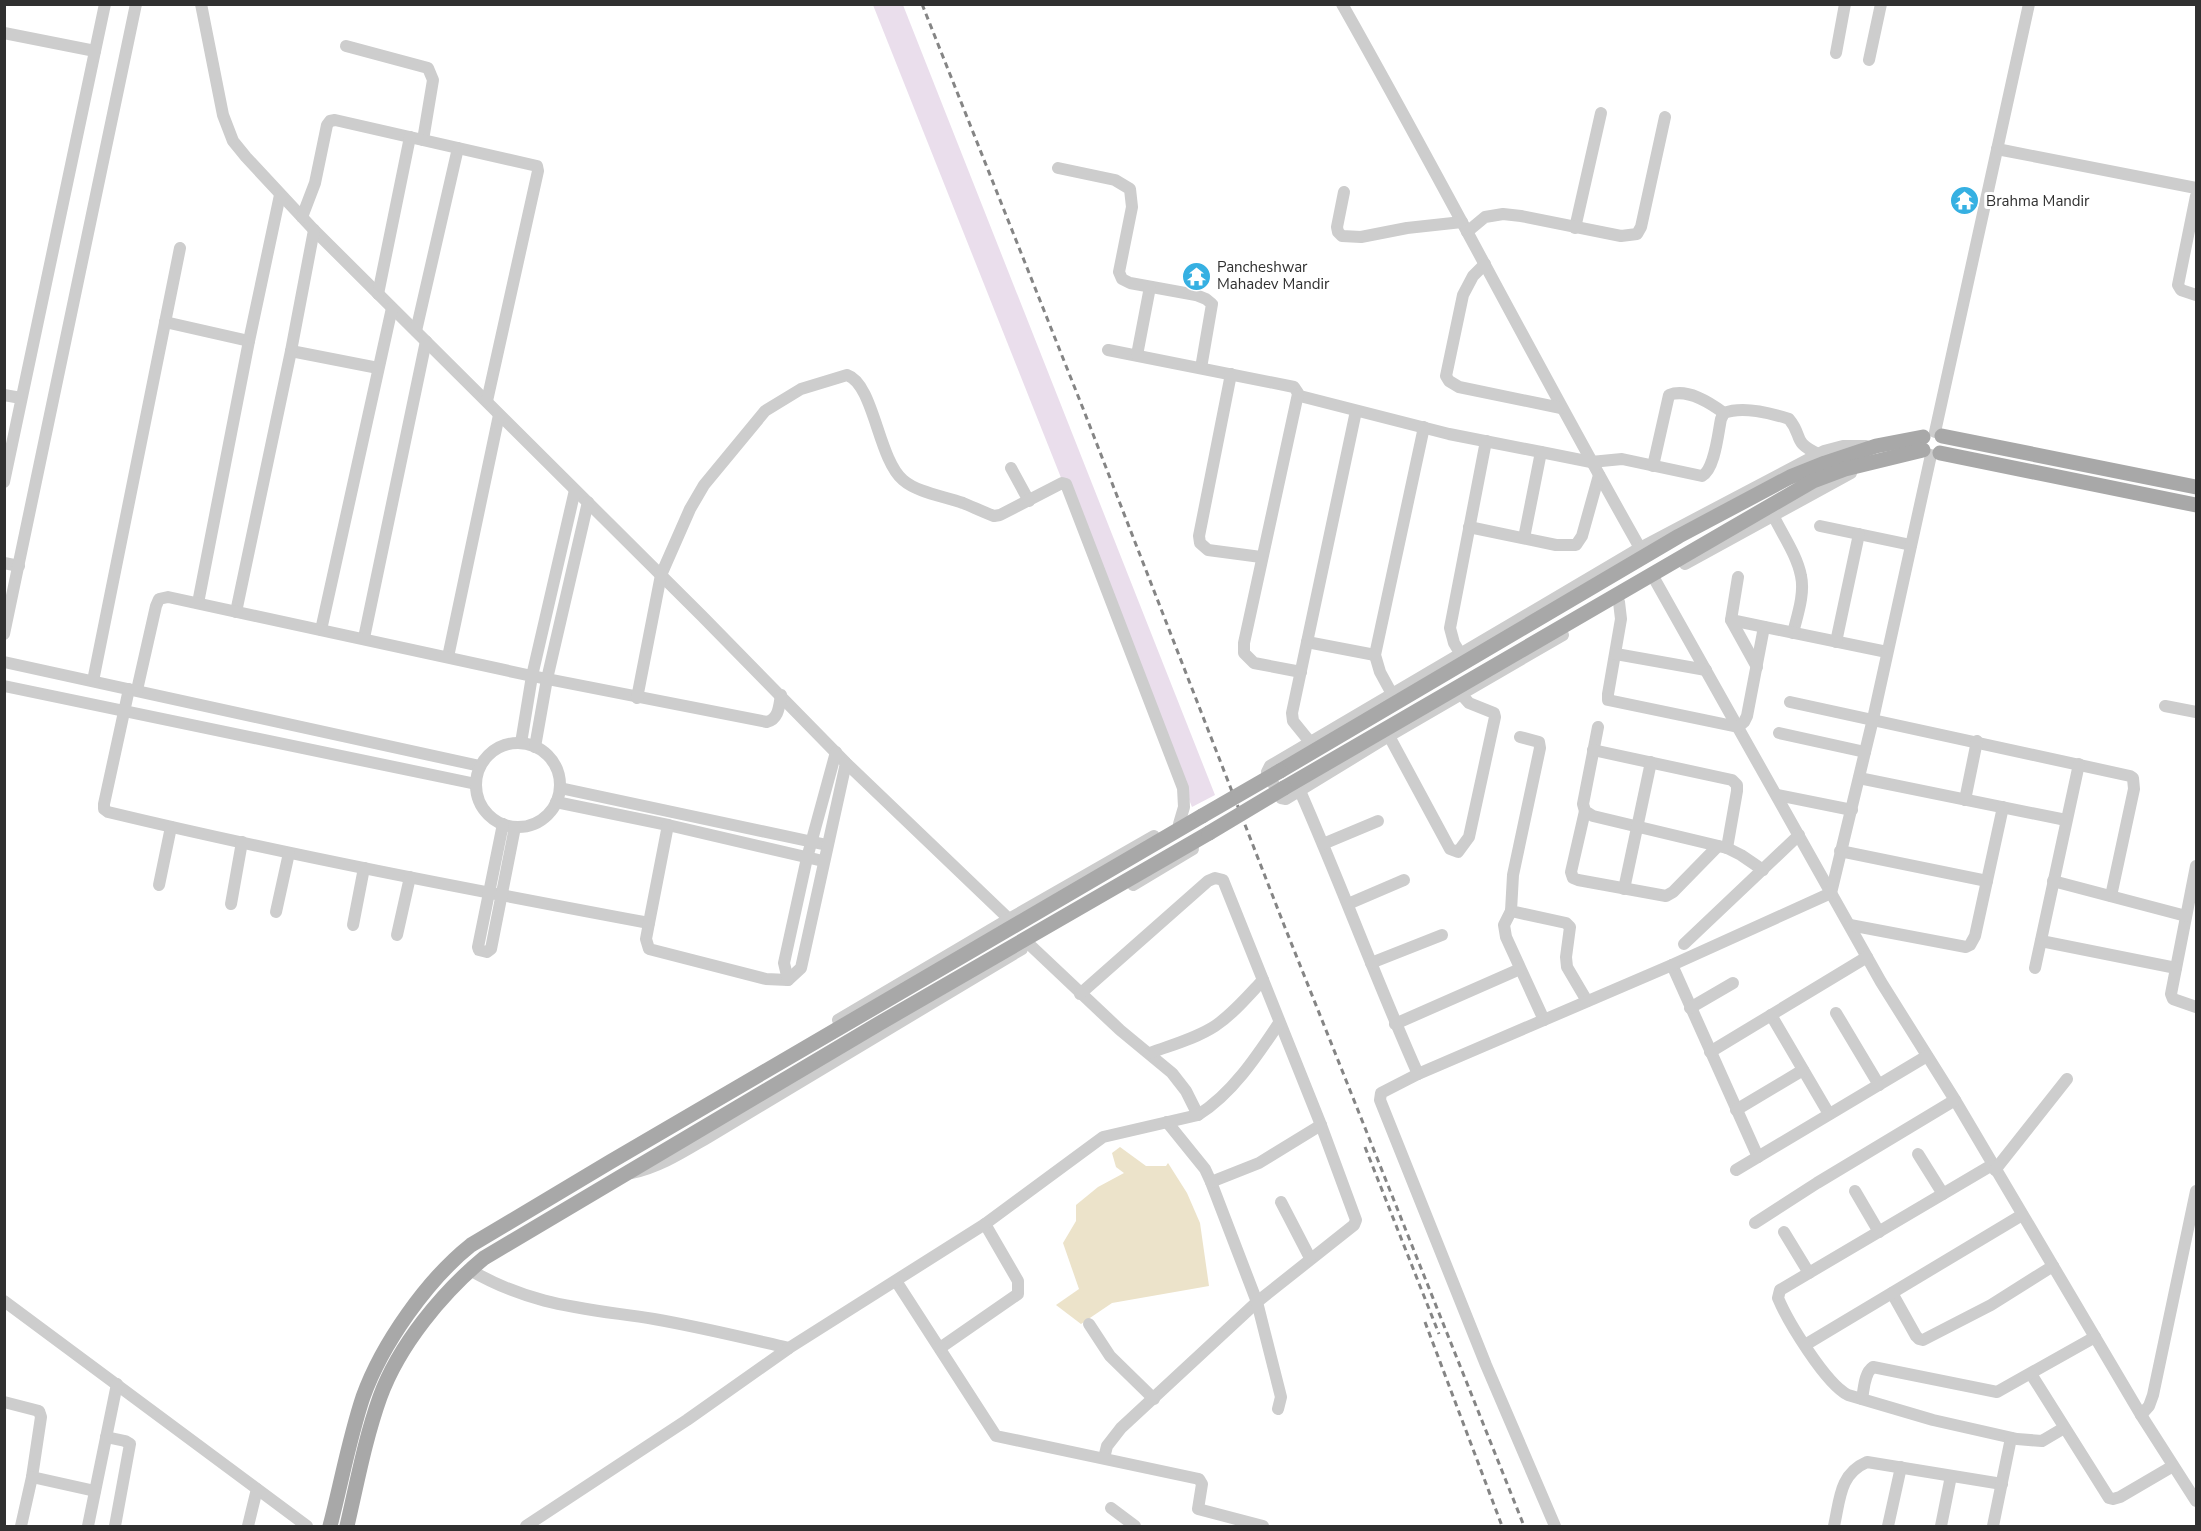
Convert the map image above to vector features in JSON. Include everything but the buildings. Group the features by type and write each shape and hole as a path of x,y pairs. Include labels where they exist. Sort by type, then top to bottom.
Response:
{"main road":[{"path":"330,1527 364,1395 388,1348 423,1292 471,1245 1679,536 1790,477 1876,446 1932,444 2196,487"},
{"path":"347,1527 369,1429 394,1365 413,1336 459,1279 484,1258 880,1023 1813,481 1845,469 1932,444 2196,504"}],"street":[{"path":"5,477 105,4"},
{"path":"4,634 136,4"},
{"path":"201,4 226,128 246,157 314,230 781,695 846,763 1009,919"},
{"path":"1342,4 1465,227 1561,408 1640,548"},
{"path":"1836,53 1845,4"},
{"path":"1869,60 1881,4"},
{"path":"1831,893 1873,719 2029,4"},
{"path":"4,33 95,51"},
{"path":"346,46 428,68 433,80 378,294"},
{"path":"1575,228 1601,113"},
{"path":"1344,192 1337,226 1342,236 1361,237 1407,228 1465,227 1485,217 1503,214 1621,236 1637,234 1641,227 1665,117"},
{"path":"302,217 315,183 330,121 335,120 537,166 538,171 487,401"},
{"path":"416,331 458,148"},
{"path":"1997,149 2196,188"},
{"path":"1058,168 1115,180 1130,189 1132,207 1119,273 1122,279 1150,287 1196,295 1212,304 1201,368"},
{"path":"198,603 280,195"},
{"path":"2196,196 2178,285 2181,290 2196,295"},
{"path":"236,612 314,230"},
{"path":"93,681 180,248"},
{"path":"1485,264 1473,276 1463,295 1446,376 1458,387 1561,408"},
{"path":"1137,355 1150,287"},
{"path":"321,630 392,308"},
{"path":"165,322 249,341"},
{"path":"364,639 426,341"},
{"path":"1108,350 1294,387 1300,396 1424,428 1591,462 1622,459 1698,476 1707,474 1711,466 1724,413"},
{"path":"291,351 378,368"},
{"path":"1231,374 1199,536 1200,543 1208,550 1261,557"},
{"path":"610,1162 637,1141 672,1119 1009,919 1130,849 1190,821 1184,807 1183,788 1065,483 994,516 920,489 902,479 889,460 865,396 857,380 847,375 801,389 765,411 704,485 685,519 661,575 637,698"},
{"path":"1653,466 1669,395 1678,393 1702,399 1724,413 1746,411 1789,419 1799,442 1818,454"},
{"path":"1298,394 1261,557 1244,653 1254,663 1301,672"},
{"path":"4,395 21,398"},
{"path":"1310,742 1293,721 1293,713 1356,411"},
{"path":"448,657 499,415"},
{"path":"1392,694 1380,672 1375,655 1424,428"},
{"path":"1461,653 1454,643 1450,628 1486,441"},
{"path":"1871,463 1655,580 1389,736 1300,791 1286,799 1281,798 1267,769 1310,742 1640,548 1818,454 1843,446 1876,446"},
{"path":"1524,538 1541,452"},
{"path":"1011,468 1029,501"},
{"path":"1469,527 1556,545 1576,545 1582,536 1599,475"},
{"path":"521,743 532,676 575,490"},
{"path":"536,747 547,679 588,502"},
{"path":"1773,515 1801,576 1799,609 1793,633"},
{"path":"1820,526 1911,545"},
{"path":"1836,642 1859,534"},
{"path":"4,563 19,566"},
{"path":"1738,577 1731,620 1757,667"},
{"path":"1655,580 1867,957 2196,1502"},
{"path":"649,923 410,878 108,812 104,809 104,804 124,711 133,690 159,600 168,597 198,603 637,698 767,722 776,717 781,695"},
{"path":"1619,602 1621,619 1608,694 1610,701 1738,727"},
{"path":"1731,620 1887,652"},
{"path":"1738,727 1747,716 1764,627"},
{"path":"1307,642 1375,655"},
{"path":"1616,654 1706,670"},
{"path":"4,662 480,766"},
{"path":"4,686 476,784"},
{"path":"1389,736 1450,849 1458,852 1469,837 1495,717 1494,713 1469,703 1461,694"},
{"path":"1790,702 1977,741 2133,778 2134,789 2110,896"},
{"path":"2165,706 2196,712"},
{"path":"1593,750 1726,778 1737,785 1722,847 1666,896 1573,878 1571,872 1585,811 1583,804 1593,750 1598,727"},
{"path":"1779,733 1865,752"},
{"path":"1520,737 1539,742 1540,748 1510,890 1511,911 1504,925 1506,937 1544,1020"},
{"path":"1965,800 1977,741"},
{"path":"521,743 536,747 546,754 559,775 560,788 556,802 540,821 528,826 509,825 485,811 479,802 476,784 480,766 488,756 497,748 521,743"},
{"path":"788,980 784,963 807,858 836,752"},
{"path":"1624,889 1651,762"},
{"path":"668,825 646,945 654,951 766,980 788,980 801,968 846,763"},
{"path":"2035,968 2079,764"},
{"path":"1859,778 2066,820"},
{"path":"560,788 827,845"},
{"path":"1300,791 1395,1024 1418,1074"},
{"path":"1777,795 1852,810"},
{"path":"556,802 823,861"},
{"path":"1850,926 1966,947 1970,945 1975,936 2002,807"},
{"path":"1585,811 1593,816 1722,847 1741,855 1763,870"},
{"path":"1323,844 1377,821"},
{"path":"509,825 502,896 491,950 488,952 479,950 478,947 488,893 509,825"},
{"path":"159,885 171,827"},
{"path":"624,1175 647,1170 678,1155 1189,853 1206,835"},
{"path":"1683,944 1799,835"},
{"path":"231,904 242,842"},
{"path":"1840,850 1987,881"},
{"path":"276,912 289,853"},
{"path":"2196,866 2171,994 2173,999 2196,1006"},
{"path":"353,925 364,868"},
{"path":"397,935 410,878"},
{"path":"1080,994 1208,881 1215,878 1223,880 1321,1125 1356,1220 1354,1225 1257,1302 1114,1436 1107,1446 1104,1458"},
{"path":"1348,904 1404,880"},
{"path":"2053,881 2186,916"},
{"path":"1554,1527 1486,1365 1380,1100 1381,1093 1418,1074 1672,965 1831,893"},
{"path":"1511,911 1566,923 1570,927 1567,967 1587,1001"},
{"path":"1371,963 1442,935"},
{"path":"2041,941 2176,968"},
{"path":"1030,945 1080,994 1150,1053 1181,1083 1197,1115"},
{"path":"1710,1052 1867,957"},
{"path":"1672,965 1758,1157"},
{"path":"1395,1024 1520,969"},
{"path":"1150,1053 1214,1027 1263,981"},
{"path":"1690,1008 1733,984"},
{"path":"1836,1013 1879,1085"},
{"path":"1771,1015 1829,1114"},
{"path":"526,1527 687,1420 789,1348 985,1224 1103,1137 1197,1115 1209,1108 1240,1076 1279,1023"},
{"path":"1736,1170 1927,1056"},
{"path":"1737,1110 1803,1070"},
{"path":"2064,1428 2042,1441 2011,1438 1933,1420 1848,1395 1836,1388 1805,1345 1779,1301 1778,1294 1780,1290 1942,1194 1994,1167 2067,1079"},
{"path":"1755,1223 1955,1100"},
{"path":"1167,1122 1205,1169 1211,1182 1257,1302 1281,1397 1278,1409"},
{"path":"1211,1182 1260,1163 1321,1125"},
{"path":"1918,1154 1942,1194"},
{"path":"1855,1191 1879,1232"},
{"path":"2141,1414 2149,1406 2153,1395 2196,1191"},
{"path":"1281,1202 1310,1258"},
{"path":"1805,1345 2022,1215"},
{"path":"940,1348 1018,1294 1018,1281 985,1224"},
{"path":"1784,1232 1809,1273"},
{"path":"1892,1293 1916,1336 1923,1340 1991,1305 2053,1266"},
{"path":"470,1270 510,1291 546,1303 655,1319 789,1348"},
{"path":"896,1281 996,1436 1199,1479 1202,1484 1198,1509 1263,1527"},
{"path":"4,1301 307,1527"},
{"path":"1089,1324 1102,1346 1154,1399"},
{"path":"1862,1399 1867,1375 1873,1367 1997,1392 2095,1336"},
{"path":"2031,1374 2109,1498 2120,1497 2173,1466"},
{"path":"88,1527 117,1384"},
{"path":"4,1402 39,1411 41,1417 32,1477 21,1527"},
{"path":"106,1437 130,1444 115,1527"},
{"path":"1993,1527 2011,1438"},
{"path":"1834,1527 1845,1481 1852,1471 1867,1462 2001,1484"},
{"path":"1888,1527 1900,1467"},
{"path":"1941,1527 1951,1476"},
{"path":"32,1477 95,1491"},
{"path":"248,1527 257,1490"},
{"path":"1111,1508 1135,1527"}],"shaded area":[{"path":"873,5 903,5 1215,795 1192,807"},
{"path":"1120,1147 1146,1166 1166,1166 1168,1163 1187,1193 1200,1223 1209,1286 1112,1303 1081,1324 1056,1305 1079,1289 1063,1243 1076,1221 1076,1205 1098,1187 1124,1173 1116,1167 1112,1153"}],"railway":[{"path":"922,4 1084,411 1284,925 1524,1526"},
{"path":"1365,1147 1439,1334"},
{"path":"1425,1322 1502,1526"}],"place":[{"name":"Brahma Mandir","path":"1965,201"},
{"name":"Pancheshwar Mahadev Mandir","path":"1196,276"}]}
